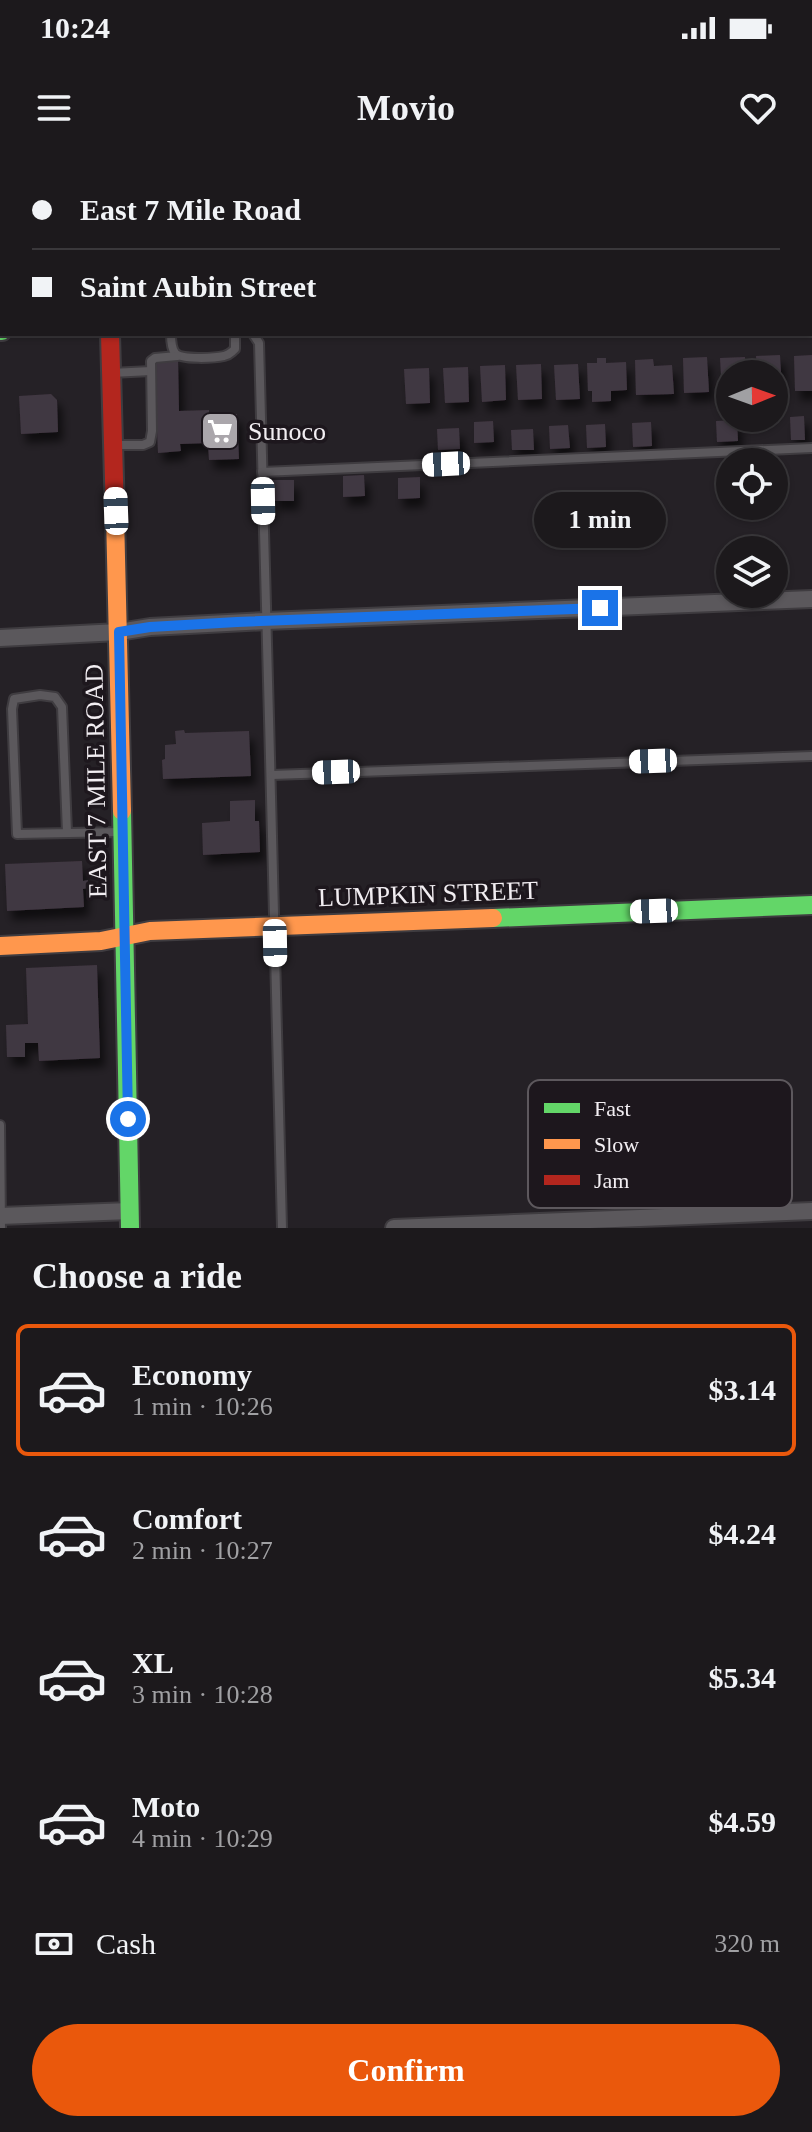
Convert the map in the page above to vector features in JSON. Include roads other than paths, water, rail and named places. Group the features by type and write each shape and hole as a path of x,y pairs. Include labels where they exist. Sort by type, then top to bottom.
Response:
{"street":[{"name":"EAST 7 MILE ROAD","path":"110,336 130,1219"},
{"path":"0,638 266,621 812,599"},
{"name":"LUMPKIN STREET","path":"0,946 101,941 150,931 812,905"},
{"path":"394,1228 812,1211"},
{"path":"1,1220 130,1219"}],"lane":[{"path":"171,336 172,349 177,356"},
{"path":"114,445 143,445 152,439 151,361 177,356 221,357 235,349 235,336"},
{"path":"254,336 259,343 282,1228"},
{"path":"111,373 151,371"},
{"path":"262,472 812,448"},
{"path":"67,832 62,707 55,697 40,695 14,699 17,834 123,832"},
{"path":"272,775 812,756"},
{"path":"0,1125 1,1220"}],"place":[{"name":"Sunoco","path":"220,431"}]}
